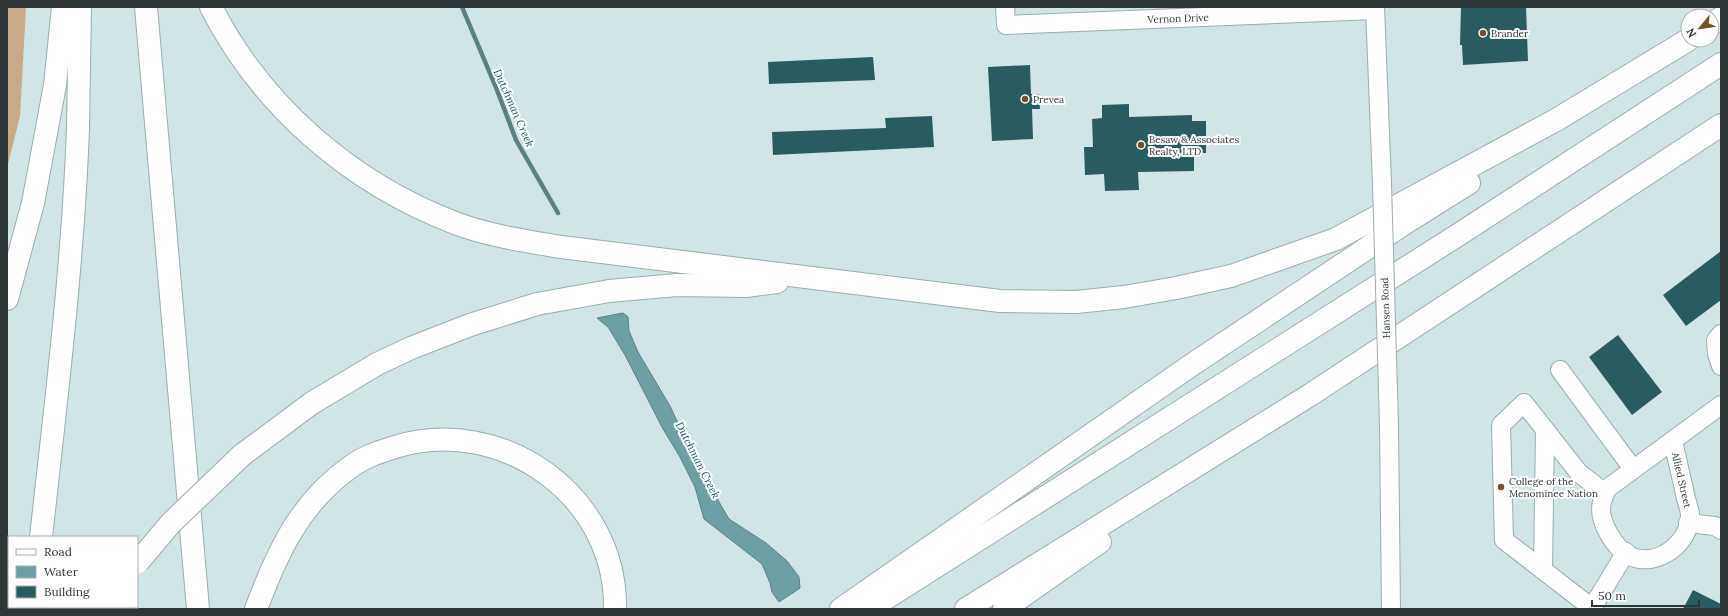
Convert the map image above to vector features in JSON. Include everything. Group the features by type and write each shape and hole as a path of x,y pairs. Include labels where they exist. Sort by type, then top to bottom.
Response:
{"highway":[{"path":"7,299 34,203 55,85 63,7"},
{"path":"41,536 60,364 74,200 78,129 80,7"},
{"path":"146,7 198,609"},
{"path":"211,7 233,46 254,76 308,135 360,175 420,208 456,224 492,235 562,247 1000,301 1076,302 1124,297 1176,288 1231,276 1336,239 1556,120 1680,45"},
{"path":"869,609 1445,244 1721,64"},
{"path":"840,609 1190,366 1395,229 1497,166 1556,120"},
{"path":"966,609 1310,395 1721,124"},
{"path":"138,563 171,523 242,455 312,402 377,364 411,348 470,325 530,306 609,292 678,285 746,286 812,278"},
{"path":"1004,609 1310,395"},
{"path":"27,536 53,431"},
{"path":"256,609 272,567 296,522 319,492 349,467 373,454 415,441 442,439 486,445 510,452 534,464 563,487 580,507 594,528 604,549 611,574 615,609"}],"street":[{"name":"Vernon Drive","path":"1005,7 1006,25 1258,11 1375,8"},
{"name":"Hansen Road","path":"1375,8 1382,184 1392,609"},
{"path":"1719,360 1716,340 1721,334"},
{"path":"1560,370 1633,469"},
{"path":"1606,493 1579,472 1524,403 1501,426 1504,540 1592,608 1626,552"},
{"name":"Allied Street","path":"1673,441 1690,515 1687,530 1678,544 1665,554 1648,559 1632,557 1616,545 1604,524 1601,503 1608,488 1721,405"},
{"path":"1543,570 1545,430"},
{"path":"1688,523 1715,526 1721,530"}],"shaded area":[{"path":"7,7 26,7 20,116 7,168"}],"water":[{"path":"623,313 628,317 629,331 638,352 670,406 698,466 729,519 766,543 787,561 799,577 800,588 779,602 772,592 762,564 704,519 695,487 680,457 663,429 625,355 608,327 597,318"}],"building":[{"path":"1461,7 1526,7 1528,61 1463,65 1462,45 1460,45"},
{"path":"873,57 875,80 769,84 768,62"},
{"path":"1030,65 1031,94 1039,94 1040,109 1032,109 1033,139 992,141 988,67"},
{"path":"1129,104 1129,117 1192,115 1192,121 1206,121 1206,153 1194,153 1194,171 1138,172 1139,190 1105,191 1104,174 1085,175 1084,147 1093,147 1092,119 1102,118 1102,105"},
{"path":"932,116 934,147 773,155 772,132 886,128 885,118"},
{"path":"1721,251 1721,300 1686,326 1663,295"},
{"path":"1618,335 1662,392 1632,415 1589,357"},
{"path":"1693,590 1721,604 1721,609 1683,609"}],"waterway":[{"name":"Dutchman Creek","path":"462,7 497,90 516,140 558,213"}],"place":[{"name":"Brander","path":"1483,33"},
{"name":"Prevea","path":"1025,99"},
{"name":"Besaw & Associates Realty, LTD","path":"1141,145"},
{"name":"College of the Menominee Nation","path":"1501,487"}]}
